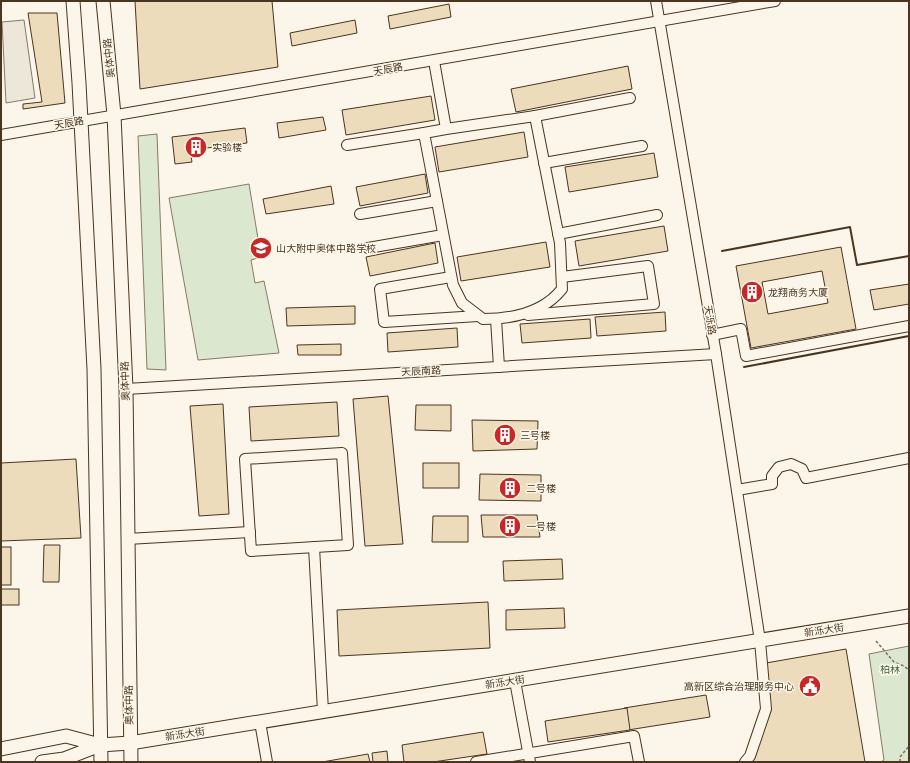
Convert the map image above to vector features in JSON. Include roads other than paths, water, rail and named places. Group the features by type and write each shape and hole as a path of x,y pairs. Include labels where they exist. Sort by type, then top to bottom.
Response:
{"main road":[{"path":"73,1 81,120 94,369 100,745 102,762"},
{"name":"奥体中路","path":"103,1 114,115 126,389 131,762"},
{"name":"新泺大街","path":"42,762 64,759 100,745 130,743 909,616"},
{"name":"新泺大街","path":"1,749 66,736 100,745"}],"street":[{"name":"天泺路","path":"656,1 716,354 760,641 766,709 750,756 745,762"},
{"name":"天辰路","path":"1,135 775,1"},
{"path":"434,61 446,129"},
{"path":"347,145 535,116 630,98"},
{"path":"522,316 554,299 562,289 558,234 535,116"},
{"path":"424,133 453,285 462,303 478,316 483,319 496,319 654,304 648,266 562,277"},
{"path":"544,163 642,146"},
{"path":"360,214 437,201"},
{"path":"558,234 657,215"},
{"path":"368,248 443,235"},
{"path":"451,277 380,289 384,322 478,316"},
{"path":"496,319 499,367"},
{"path":"712,335 741,329 746,356 909,326"},
{"name":"天辰南路","path":"126,389 716,354"},
{"path":"342,453 348,545 251,551 250,532 245,460 342,453"},
{"path":"737,490 772,484 772,476 780,467 791,464 802,469 806,478 909,458"},
{"path":"127,538 250,532"},
{"path":"314,547 322,711"},
{"path":"515,681 530,758"},
{"path":"260,722 267,762"},
{"path":"476,762 530,758 634,736 639,762"}],"place":[{"name":"实验楼","path":"196,147"},
{"name":"山大附中奥体中路学校","path":"261,248"},
{"name":"龙翔商务大厦","path":"752,292"},
{"name":"三号楼","path":"505,435"},
{"name":"二号楼","path":"510,488"},
{"name":"一号楼","path":"510,526"},
{"name":"高新区综合治理服务中心","path":"810,686"}],"park label":[{"name":"柏林","path":"890,669"}]}
